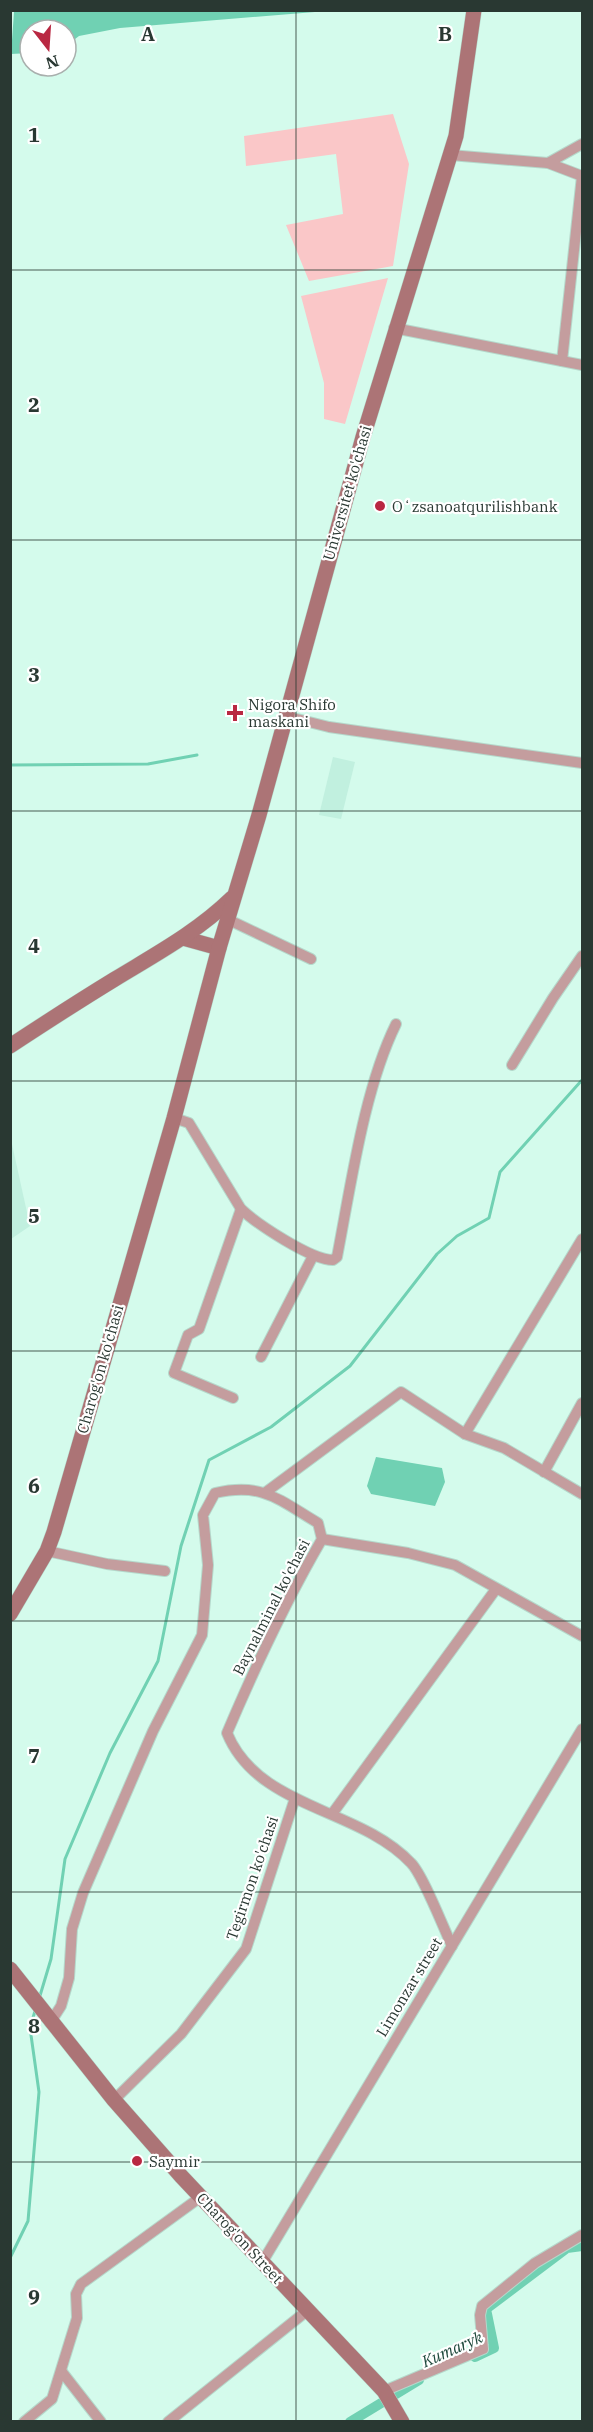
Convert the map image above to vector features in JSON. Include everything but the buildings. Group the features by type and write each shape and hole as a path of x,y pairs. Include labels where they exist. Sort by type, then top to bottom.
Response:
{"main road":[{"name":"Universitet ko'chasi","path":"219,948 259,815 394,328 461,115 474,10"},
{"path":"10,1046 65,1009 183,939 214,915 233,896"},
{"path":"183,939 219,948"},
{"name":"Charog'on ko'chasi","path":"10,1614 47,1551 174,1118 219,948"},
{"name":"Charog'on Street","path":"10,1969 114,2100 384,2391 401,2418"}],"street":[{"path":"548,163 582,144"},
{"path":"450,155 548,163 582,176 562,361"},
{"path":"394,328 582,365"},
{"path":"285,716 328,728 582,763"},
{"path":"227,919 311,958"},
{"path":"512,1065 582,956"},
{"path":"174,1118 189,1123 241,1209 250,1217 314,1256 327,1260 337,1257 353,1171 376,1080 384,1050 396,1024"},
{"path":"233,1398 174,1373 188,1335 199,1329 241,1209"},
{"path":"465,1434 582,1239"},
{"path":"261,1357 314,1256"},
{"path":"266,1492 401,1392 465,1434 504,1448 582,1494"},
{"path":"544,1472 582,1403"},
{"name":"Baynalminal ko'chasi","path":"47,2016 61,2006 69,1978 72,1929 83,1893 153,1731 202,1635 208,1565 203,1515 214,1493 237,1488 266,1492 318,1523 322,1539 300,1577 227,1733 250,1768 295,1798 385,1840 413,1865 452,1946"},
{"path":"322,1539 408,1553 455,1565 582,1636"},
{"path":"47,1551 107,1564 165,1571"},
{"path":"332,1814 496,1589"},
{"name":"Limonzar street","path":"263,2261 582,1729"},
{"name":"Tegirmon ko'chasi","path":"114,2100 181,2034 246,1949 295,1798"},
{"path":"24,2421 52,2399 63,2372 77,2318 76,2294 81,2284 202,2196"},
{"path":"384,2391 483,2349 480,2315 482,2306 535,2263 582,2235"},
{"path":"168,2421 308,2310"},
{"path":"63,2372 101,2421"}],"shaded area":[{"path":"327,11 120,28 78,37 78,18 18,18 18,54 11,54 14,12"},
{"path":"393,114 409,164 393,266 309,281 286,225 343,214 336,154 246,166 244,136"},
{"path":"388,278 345,424 324,419 324,383 301,296"},
{"path":"333,757 355,762 341,819 319,815"},
{"path":"10,1135 30,1226 11,1239 10,1239"},
{"path":"376,1457 442,1468 445,1482 435,1506 371,1494 367,1486"}],"waterway":[{"path":"10,765 148,764 197,755"},
{"path":"39,1999 51,1959 65,1859 110,1753 158,1661 181,1546 209,1460 271,1427 350,1366 437,1254 457,1236 489,1218 500,1172 582,1080"},
{"path":"10,2258 28,2221 39,2092 30,2028 35,2011"},
{"name":"Kumaryk","path":"475,2357 494,2348 486,2309 567,2248 582,2246"},
{"name":"Kumaryk","path":"350,2422 419,2380"}],"place":[{"name":"Oʻzsanoatqurilishbank","path":"380,506"},
{"name":"Nigora Shifo maskani","path":"235,713"},
{"name":"Saymir","path":"137,2161"}]}
